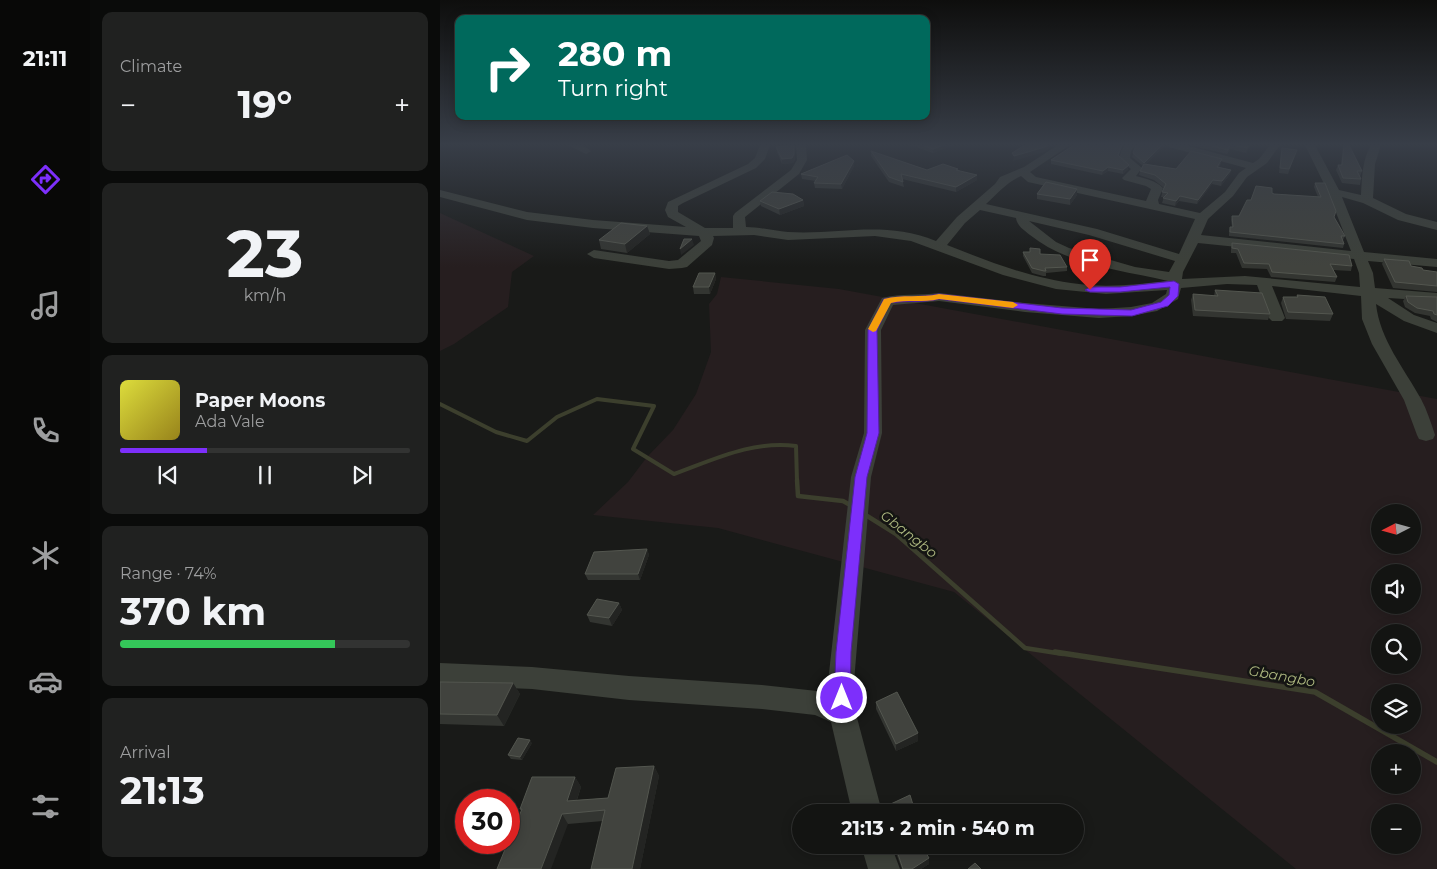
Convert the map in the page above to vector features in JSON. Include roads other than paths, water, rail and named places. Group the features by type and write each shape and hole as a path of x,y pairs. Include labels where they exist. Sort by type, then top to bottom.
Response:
{"street":[{"path":"594,254 669,265 682,264 708,242 708,238 703,232 672,214 670,210 672,205 679,200 710,186"},
{"path":"740,232 739,216 778,186"},
{"path":"937,247 949,236 961,220 1000,186"},
{"path":"1058,186 1202,217"},
{"path":"1152,206 1152,200 1157,188 1154,186"},
{"path":"865,804 843,714 841,682 860,486 874,428 872,339 875,324 887,301 906,298 928,300 939,297 1062,311 1132,313 1150,309 1170,300 1174,293 1175,281 1183,259 1202,217 1229,194 1236,186"},
{"path":"1331,186 1355,246 1361,255 1366,273 1370,319 1373,328 1380,344 1413,400 1426,435"},
{"path":"1367,200 1368,186"},
{"path":"440,192 527,216 593,224 703,232 754,231 788,236 884,232 914,237 937,247 1016,274 1070,288 1120,290 1175,281 1225,280 1263,281 1369,293 1437,297"},
{"path":"1334,192 1367,200 1402,217 1437,226"},
{"path":"978,206 1092,232 1183,259"},
{"path":"1026,218 1022,219 1023,222 1048,240 1051,245 1064,251 1134,272 1175,281"},
{"path":"1193,238 1264,248 1437,263"},
{"path":"1263,281 1277,318"},
{"path":"1369,293 1410,318 1437,328"},
{"path":"440,674 532,678 629,688 762,697 817,703 843,714"},
{"path":"879,854 884,869"}],"waterway":[{"name":"Gbangbo","path":"440,404 496,432 527,441 557,417 597,399 654,406 633,449 674,474 734,452 780,445 796,446 797,481"},
{"name":"Gbangbo","path":"797,480 798,496 843,501 852,506"},
{"name":"Gbangbo","path":"864,514 896,534 1025,648 1063,654"},
{"name":"Gbangbo","path":"1055,652 1315,692 1437,762"}]}
